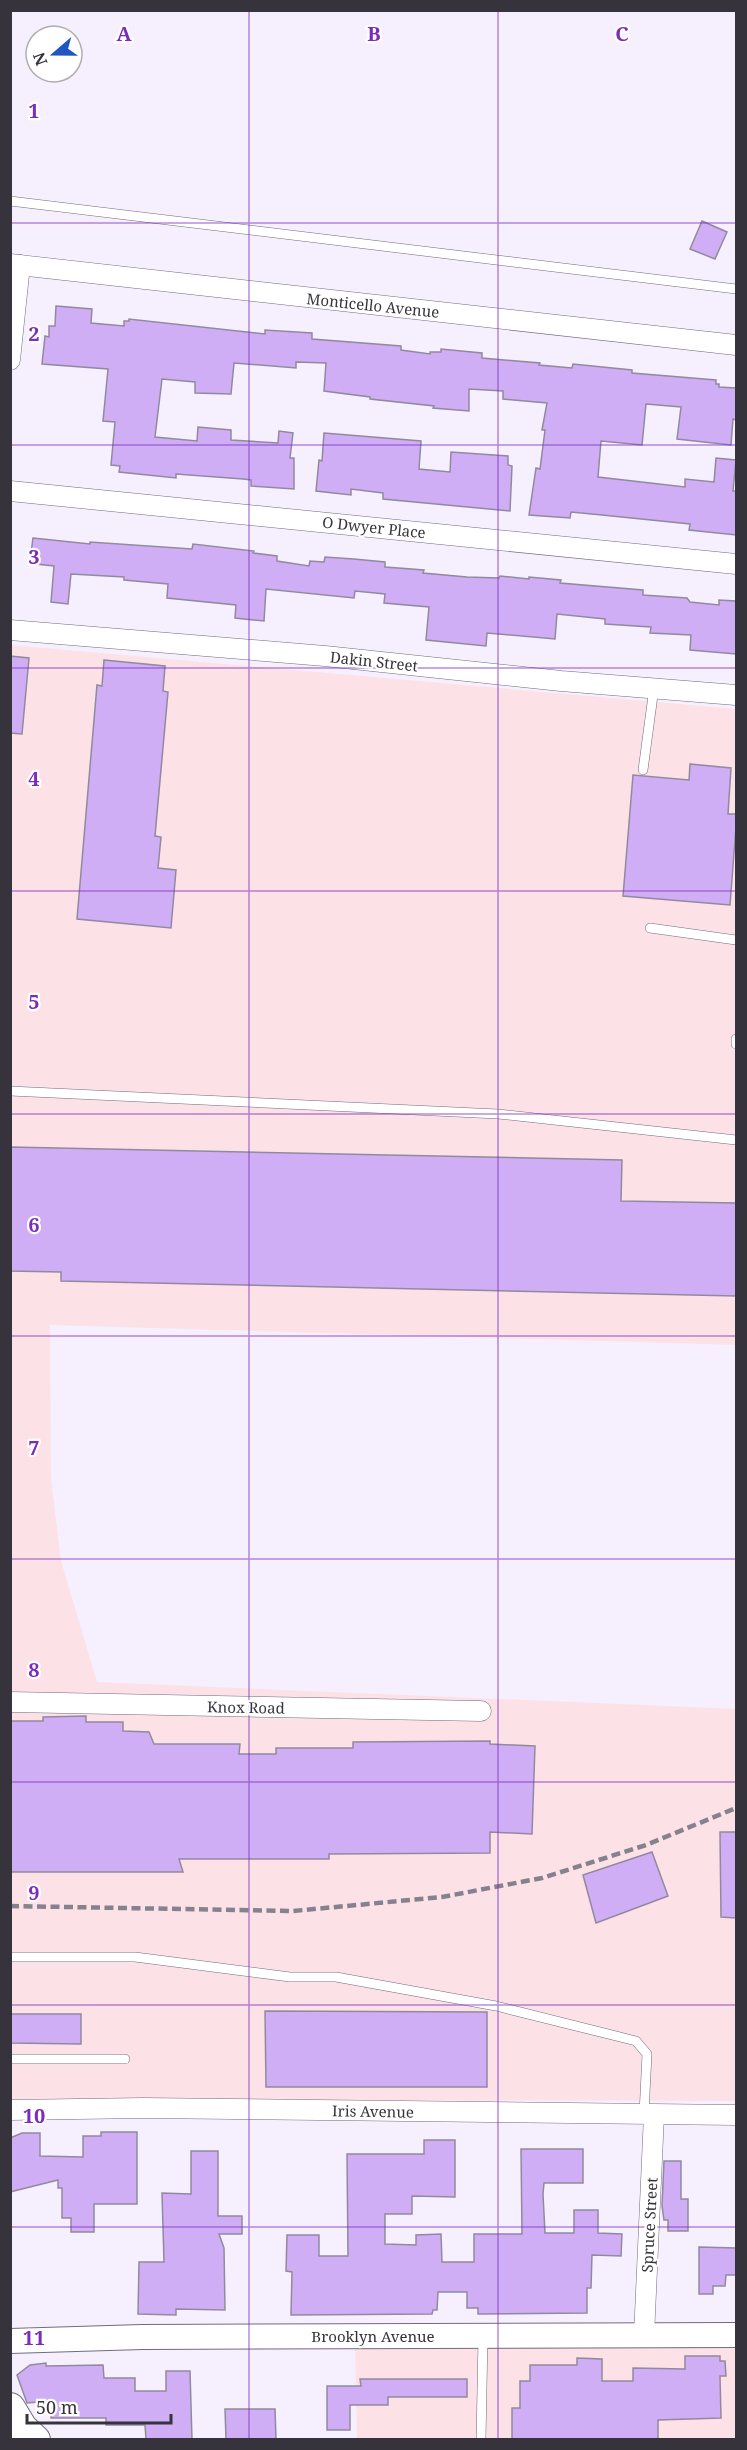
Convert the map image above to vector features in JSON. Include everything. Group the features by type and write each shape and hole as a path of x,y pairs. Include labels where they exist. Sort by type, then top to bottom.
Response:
{"main road":[{"path":"10,2408 22,2428 35,2439"}],"street":[{"name":"Monticello Avenue","path":"15,265 736,345"},
{"path":"10,360 15,265"},
{"name":"O Dwyer Place","path":"10,491 736,564"},
{"name":"Dakin Street","path":"10,630 325,656 736,695"},
{"name":"Knox Road","path":"10,1702 481,1711"},
{"name":"Iris Avenue","path":"10,2110 144,2108 736,2115"},
{"name":"Spruce Street","path":"644,2336 649,2114"},
{"name":"Brooklyn Avenue","path":"10,2341 154,2337 736,2334"}],"lane":[{"path":"10,201 736,289"},
{"path":"643,770 654,688"},
{"path":"650,928 736,940"},
{"path":"736,1039 736,1044"},
{"path":"10,1091 498,1114 736,1140"},
{"path":"10,1957 135,1957 290,1977 336,1977 495,2006 636,2041 647,2054 649,2114"},
{"path":"10,2059 125,2059"},
{"path":"481,2439 483,2336"}],"shaded area":[{"path":"10,645 736,709 736,1345 50,1325 51,1479 61,1561 97,1682 736,1709 736,2101 11,2099"},
{"path":"736,2343 736,2439 357,2439 355,2348"}],"building":[{"path":"702,221 727,232 715,259 690,249"},
{"path":"56,306 92,309 91,323 124,326 124,321 129,321 129,319 265,334 265,330 312,333 312,339 401,346 401,350 430,354 430,352 441,352 441,349 482,353 482,358 540,363 539,365 572,368 573,364 632,370 632,373 716,380 719,387 736,388 736,420 733,419 731,445 677,439 681,407 646,404 642,445 601,441 598,477 685,487 685,479 714,482 716,458 736,460 733,491 736,491 736,535 689,530 690,524 571,512 570,518 529,515 536,468 540,469 545,430 542,430 547,403 503,399 503,391 469,389 469,411 433,408 434,406 324,391 326,363 296,362 296,368 234,363 231,394 195,393 195,382 162,379 155,437 197,441 198,427 231,430 231,440 278,443 279,431 293,433 290,458 294,458 294,489 251,486 251,480 243,479 176,474 176,478 119,472 120,466 111,465 115,422 103,421 108,369 42,364 45,336 49,337 49,326 55,326"},
{"path":"324,433 421,441 419,469 450,472 451,452 508,456 508,465 512,466 510,511 383,499 383,493 351,489 351,495 316,491 319,460 322,461"},
{"path":"33,538 90,544 90,542 192,549 193,544 254,551 253,553 277,556 277,561 309,566 310,561 324,562 325,557 354,559 385,562 385,567 424,570 423,573 561,580 560,583 643,590 643,595 687,598 690,602 719,605 719,600 736,601 736,654 690,650 691,635 650,633 651,627 605,624 605,619 557,614 555,639 487,633 486,646 426,640 429,607 384,603 385,594 355,591 354,598 266,589 264,621 235,618 236,605 167,598 168,584 124,580 124,577 71,574 68,604 51,602 54,566 36,564 38,554 31,553"},
{"path":"10,656 29,658 22,734 10,733"},
{"path":"104,660 165,666 163,691 168,692 155,836 161,837 158,868 176,870 171,928 77,919 97,685 102,686"},
{"path":"690,764 731,768 728,814 736,814 736,827 730,905 623,896 633,775 689,780"},
{"path":"10,1147 622,1160 621,1201 736,1203 736,1296 61,1281 61,1272 10,1271"},
{"path":"86,1716 86,1722 123,1722 123,1731 149,1732 154,1744 240,1744 239,1754 276,1754 276,1748 353,1748 353,1742 490,1741 490,1744 535,1746 532,1834 490,1832 490,1853 329,1854 329,1859 179,1859 183,1872 10,1872 10,1721 43,1721 43,1717"},
{"path":"720,1832 736,1832 736,1918 721,1917"},
{"path":"652,1852 668,1896 596,1923 583,1875"},
{"path":"265,2011 487,2012 487,2087 266,2087"},
{"path":"10,2014 81,2014 81,2044 10,2043"},
{"path":"101,2132 137,2132 137,2204 94,2204 94,2232 71,2232 71,2218 62,2218 62,2188 58,2188 58,2180 10,2192 10,2138 22,2133 40,2133 40,2156 83,2157 83,2136 101,2136"},
{"path":"424,2140 455,2140 455,2197 412,2196 412,2214 385,2214 385,2244 416,2245 416,2235 441,2234 442,2262 474,2262 474,2234 522,2234 521,2149 583,2149 583,2183 544,2183 543,2194 545,2233 574,2233 574,2210 598,2210 598,2233 622,2234 621,2256 592,2255 591,2288 587,2288 587,2313 478,2314 478,2308 467,2308 467,2292 438,2292 437,2310 433,2310 432,2314 291,2315 292,2272 286,2271 287,2235 319,2235 319,2256 348,2256 347,2154 424,2154"},
{"path":"191,2151 218,2151 218,2216 242,2216 242,2234 219,2234 224,2248 225,2310 176,2309 176,2315 138,2314 139,2262 164,2262 162,2193 191,2194"},
{"path":"664,2161 681,2161 681,2199 688,2199 688,2231 668,2231 668,2220 664,2220 662,2206"},
{"path":"699,2247 736,2248 736,2275 726,2275 725,2286 713,2286 713,2294 699,2294"},
{"path":"685,2356 720,2356 720,2361 725,2361 726,2376 720,2376 721,2418 658,2420 658,2439 512,2439 512,2408 520,2408 520,2381 530,2381 530,2365 577,2365 577,2358 602,2359 602,2381 633,2381 633,2368 685,2369"},
{"path":"46,2363 46,2366 103,2365 104,2378 135,2378 135,2391 166,2391 166,2371 190,2371 192,2439 146,2439 145,2425 106,2425 106,2418 51,2418 51,2401 27,2403 17,2375 30,2365"},
{"path":"360,2379 467,2379 467,2397 388,2397 388,2405 350,2405 350,2430 327,2430 327,2386 361,2386"},
{"path":"225,2409 275,2409 276,2439 226,2439"}],"railway":[{"path":"10,1906 293,1911 442,1897 542,1878 646,1845 736,1808"}]}
